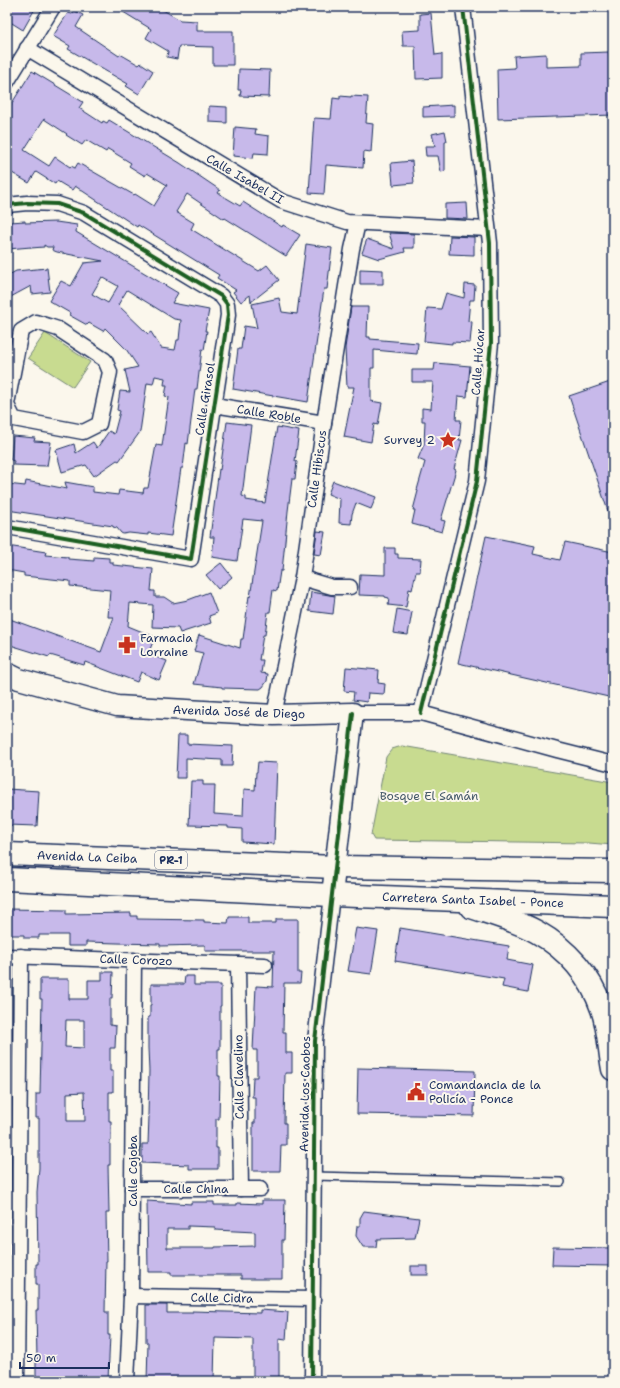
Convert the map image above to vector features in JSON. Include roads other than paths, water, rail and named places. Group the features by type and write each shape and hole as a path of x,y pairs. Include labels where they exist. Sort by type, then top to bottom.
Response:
{"highway":[{"name":"Avenida La Ceiba","path":"7,854 335,867"},
{"path":"534,869 613,864"},
{"name":"PR-1","path":"335,867 613,871"},
{"name":"Avenida La Ceiba","path":"7,879 332,895"},
{"name":"Carretera Santa Isabel - Ponce","path":"332,895 613,906"},
{"path":"448,900 504,918 536,931 562,948 578,966 591,985 602,1009 609,1033 613,1069"}],"street":[{"path":"7,82 53,7"},
{"name":"Calle Húcar","path":"421,713 477,481 491,343 490,243 463,7"},
{"name":"Calle Isabel II","path":"28,48 280,201 347,222 488,228"},
{"name":"Calle Girasol","path":"7,205 26,203 57,204 84,213 221,296 227,304 228,315 191,559 7,527"},
{"name":"Calle Hibiscus","path":"274,715 302,578 324,423 352,249 358,223"},
{"path":"36,322 58,329 104,360 110,372 99,424 83,432 14,419 7,404 11,361 21,331 36,322"},
{"name":"Calle Roble","path":"214,405 324,423"},
{"path":"302,578 332,587 350,587"},
{"name":"Avenida José de Diego","path":"7,673 19,679 117,706 274,715 421,713 613,764"},
{"name":"Avenida Los Caobos","path":"312,1381 315,1041 353,713"},
{"name":"Calle Corozo","path":"7,956 265,965"},
{"path":"17,1381 22,956"},
{"name":"Calle Cojoba","path":"127,1381 131,1296 134,960"},
{"name":"Calle Clavelino","path":"238,964 241,1189"},
{"name":"Calle China","path":"132,1189 260,1189"},
{"name":"Calle Cidra","path":"131,1296 313,1299"}],"lane":[{"path":"314,1176 561,1182"}],"place":[{"name":"Survey 2","path":"448,440"},
{"name":"Farmacia Lorraine","path":"127,645"},
{"name":"Comandancia de la Policía - Ponce","path":"416,1092"}],"park label":[{"name":"Bosque El Samán","path":"429,796"}]}
